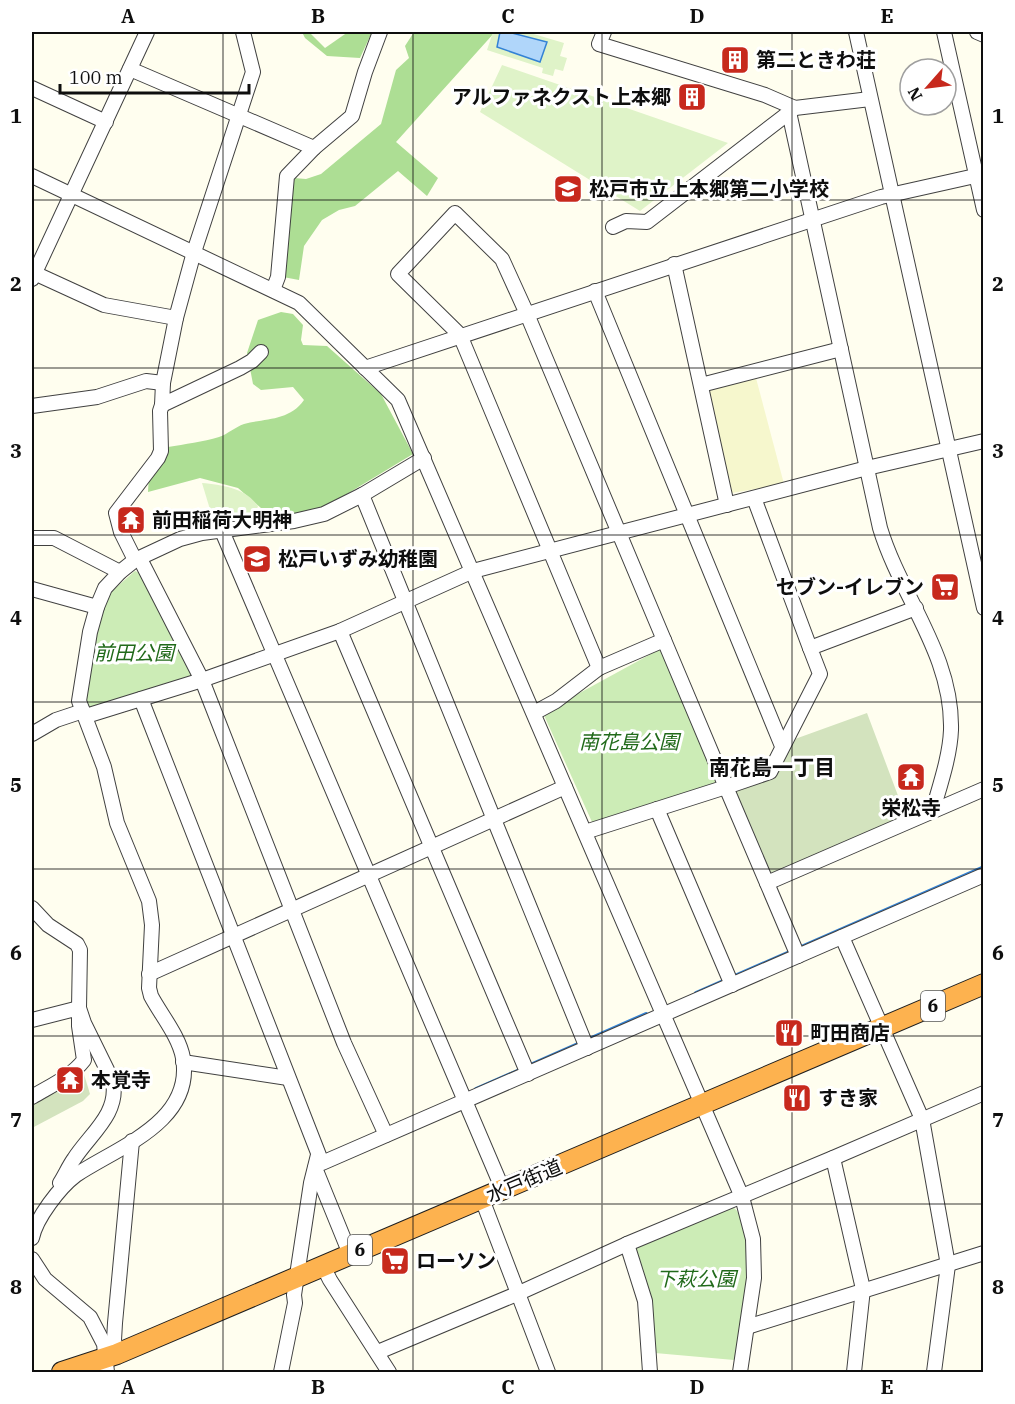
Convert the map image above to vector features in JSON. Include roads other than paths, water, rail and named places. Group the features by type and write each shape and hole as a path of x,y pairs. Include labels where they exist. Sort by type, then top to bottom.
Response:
{"highway":[{"name":"水戸街道","path":"62,1372 109,1361 298,1276 984,984"}],"street":[{"path":"147,32 32,275 104,305 176,318"},
{"path":"243,32 254,72 194,252 176,318 163,383 160,411 161,451 116,513 121,532 202,680 344,1043 386,1135"},
{"path":"273,290 278,277 287,176 314,148 352,116 380,32"},
{"path":"603,32 599,44 765,95 792,110"},
{"path":"856,32 984,608"},
{"path":"944,32 980,175 984,210"},
{"path":"976,32 984,36"},
{"path":"130,69 314,148"},
{"path":"32,88 106,122"},
{"path":"613,226 626,221 647,222 792,110 870,99"},
{"path":"792,110 812,219 887,551 937,652 949,700 951,731 933,810"},
{"path":"365,368 812,219 892,194 980,175"},
{"path":"32,176 299,303 398,400 742,1197 753,1239 754,1278 740,1372"},
{"path":"599,668 460,335 398,274 455,213 502,259 798,956"},
{"path":"674,264 727,505"},
{"path":"596,291 782,746"},
{"path":"701,386 841,349"},
{"path":"162,405 240,368 261,352"},
{"path":"32,406 97,396 146,381 163,383"},
{"path":"32,734 56,720 141,699 202,680 340,631 473,572 867,468 984,441"},
{"path":"50,1203 74,1177 163,1119 174,1105 180,1089 183,1062 178,1044 151,996 149,974 153,942 149,901 117,823 104,767 79,701 90,632 105,588 120,572 137,560 180,539 202,533 294,521 324,514 363,495 424,458"},
{"path":"363,495 587,1048"},
{"path":"585,832 770,772 820,674 754,498"},
{"path":"222,531 503,1190"},
{"path":"32,538 54,538 120,572"},
{"path":"32,590 97,607"},
{"path":"810,648 916,608"},
{"path":"340,631 528,1074"},
{"path":"534,713 556,701 599,668 664,640"},
{"path":"141,699 288,1078 350,1254"},
{"path":"149,974 565,787"},
{"path":"767,883 984,789"},
{"path":"657,809 732,985"},
{"path":"317,1162 322,1163 464,1102 984,875"},
{"path":"32,908 48,925 77,944 80,950 79,1026 84,1060 68,1076 32,1097"},
{"path":"843,937 922,1119 948,1264 934,1372"},
{"path":"32,1020 79,1008"},
{"path":"32,1233 73,1159 111,1109 114,1101 113,1082 79,1008"},
{"path":"183,1062 288,1078"},
{"path":"378,1352 984,1093"},
{"path":"109,1361 114,1340 132,1141"},
{"path":"833,1158 863,1289 854,1372"},
{"path":"281,1372 295,1303 310,1183 317,1162"},
{"path":"482,1199 548,1372"},
{"path":"627,1244 645,1301 650,1372"},
{"path":"747,1327 984,1253"},
{"path":"32,1259 45,1279 90,1317 104,1344 109,1361"},
{"path":"323,1266 390,1372"}],"water":[{"path":"500,32 547,42 540,62 497,47"}],"waterway":[{"path":"696,993 984,867"},
{"path":"528,1066 646,1014"},
{"path":"476,1089 522,1069"}],"place":[{"name":"第二ときわ荘","path":"735,60"},
{"name":"アルファネクスト上本郷","path":"692,97"},
{"name":"松戸市立上本郷第二小学校","path":"568,189"},
{"name":"前田稲荷大明神","path":"131,520"},
{"name":"松戸いずみ幼稚園","path":"257,559"},
{"name":"セブン-イレブン","path":"945,587"},
{"name":"栄松寺","path":"911,777"},
{"name":"町田商店","path":"789,1033"},
{"name":"本覚寺","path":"70,1080"},
{"name":"すき家","path":"797,1098"},
{"name":"ローソン","path":"395,1261"}],"district":[{"name":"南花島一丁目","path":"772,768"}],"park label":[{"name":"前田公園","path":"134,653"},
{"name":"南花島公園","path":"629,742"},
{"name":"下萩公園","path":"696,1279"}]}
